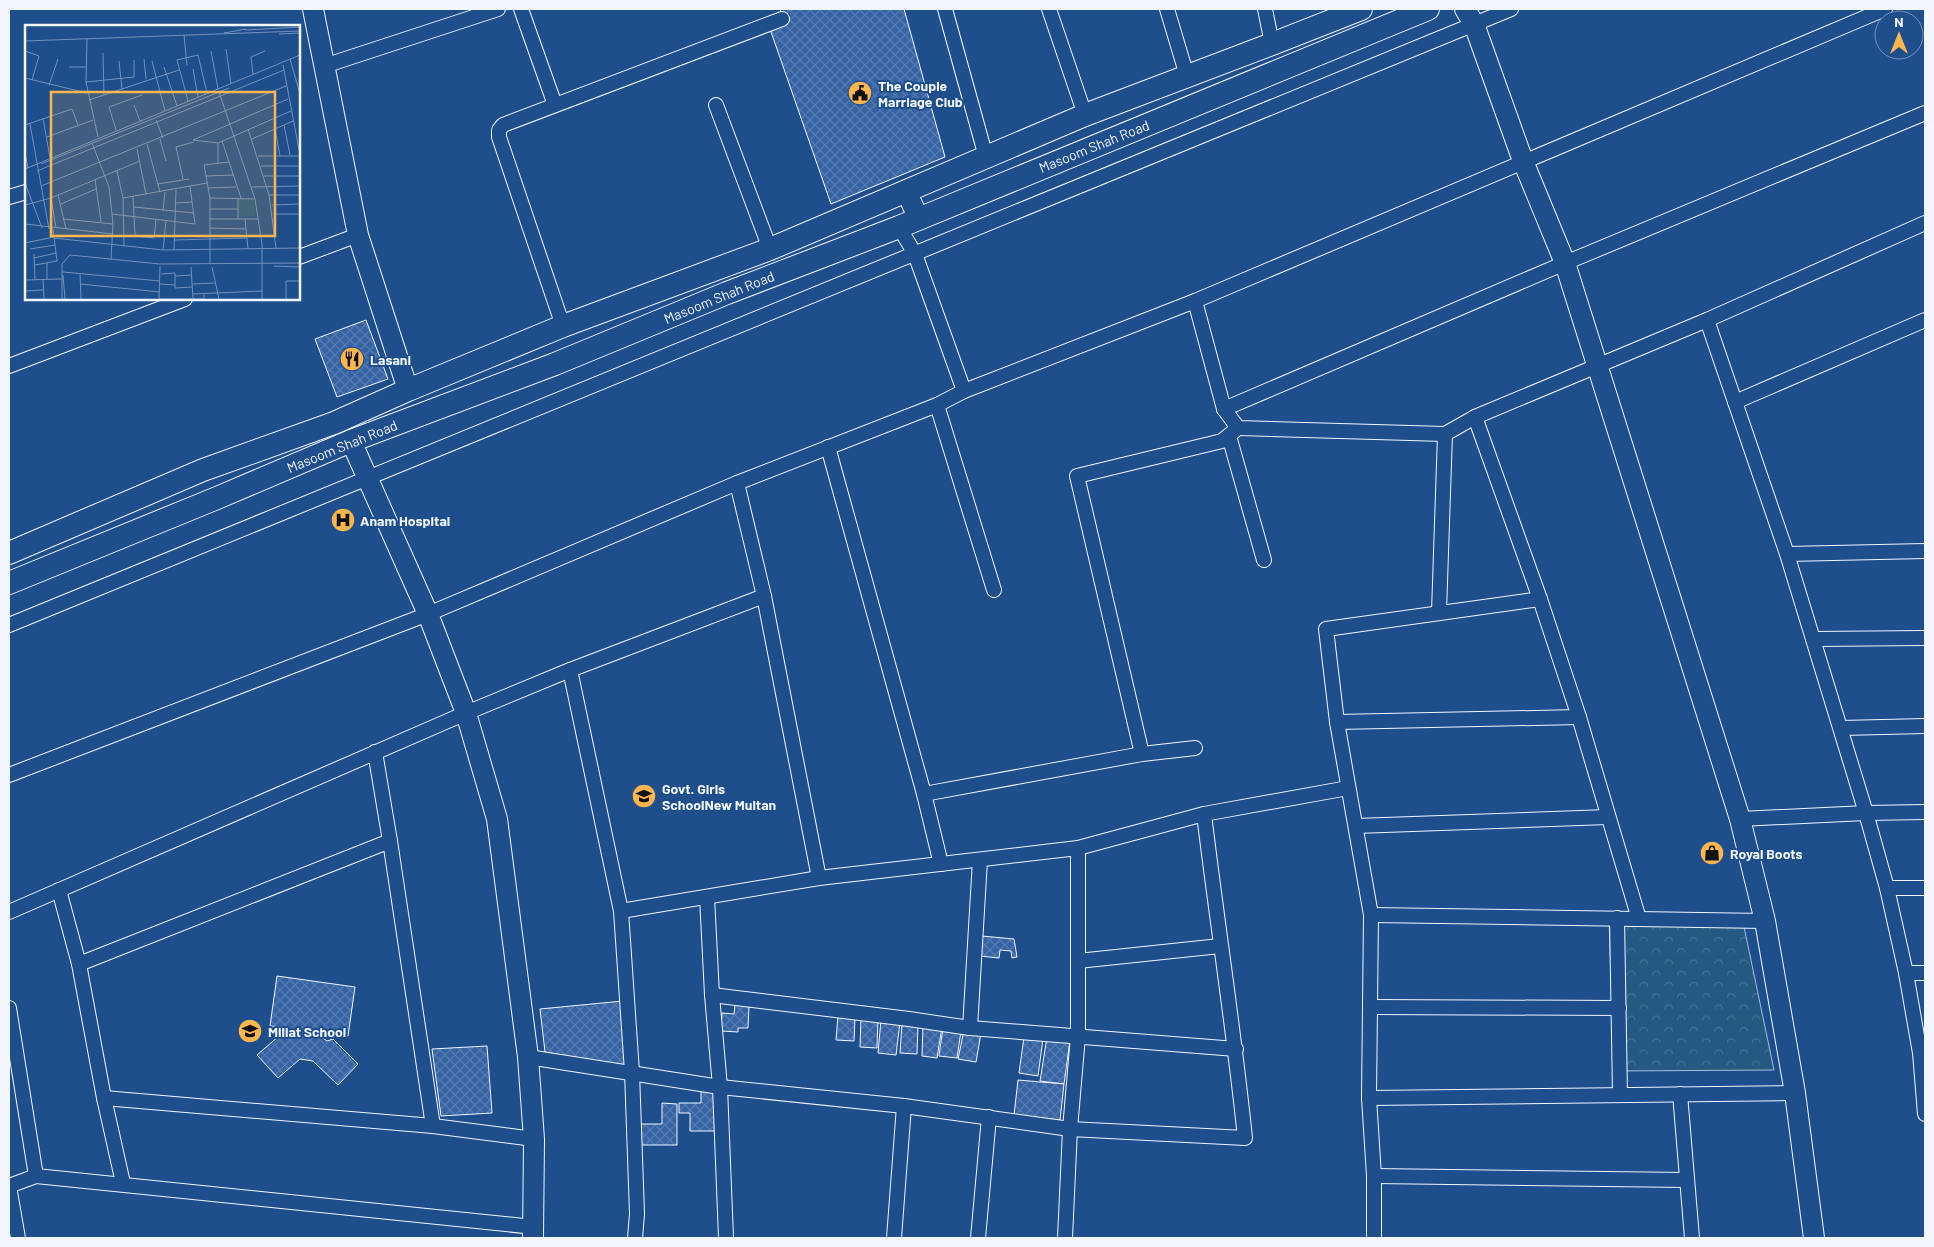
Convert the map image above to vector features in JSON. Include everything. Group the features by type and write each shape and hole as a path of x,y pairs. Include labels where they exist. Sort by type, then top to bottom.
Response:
{"main road":[{"path":"313,9 358,235 408,390"},
{"name":"Masoom Shah Road","path":"9,583 351,441 555,364 727,293 909,223 1428,9"},
{"name":"Masoom Shah Road","path":"9,554 203,470 334,423 408,390 543,336 563,326 770,249 1085,115 1272,44 1352,10"},
{"path":"1470,16 1523,161 1565,263 1740,819 1765,921 1795,1093 1814,1238"},
{"path":"906,191 909,223"},
{"path":"543,336 555,364"},
{"path":"351,441 428,614 466,713 497,819 528,1057 534,1139 534,1232"},
{"path":"203,470 217,498"}],"street":[{"path":"324,66 458,15 498,9"},
{"path":"521,9 555,105"},
{"path":"945,9 986,157"},
{"path":"1049,9 1085,115"},
{"path":"1167,9 1187,76"},
{"path":"1265,9 1272,44"},
{"path":"9,625 915,254 1470,16 1511,9"},
{"path":"9,775 428,614 737,483 937,405 964,391 1195,301 1885,9"},
{"path":"563,326 499,137 499,130 504,125 782,19"},
{"path":"716,105 770,249"},
{"path":"1224,409 1565,263 1925,113"},
{"path":"9,197 25,192"},
{"path":"909,223 915,254 964,391"},
{"path":"1142,754 1077,476 1222,440 1233,432 1445,434 1475,417 1707,320 1925,223"},
{"path":"300,257 358,235"},
{"path":"9,366 182,300"},
{"path":"1195,301 1224,409 1233,432 1264,560"},
{"path":"1707,320 1787,554 1841,728 1887,888 1923,1053 1925,1114"},
{"path":"1735,402 1925,320"},
{"path":"937,405 994,590"},
{"path":"1475,417 1540,599 1579,717 1639,919"},
{"path":"1439,612 1445,434"},
{"path":"828,447 924,794 941,864"},
{"path":"737,483 764,596 819,878"},
{"path":"1787,554 1925,551"},
{"path":"9,912 466,713 570,670 764,596"},
{"path":"1374,1238 1374,1176 1369,1098 1371,914 1337,722 1326,629 1540,599"},
{"path":"1813,639 1925,638"},
{"path":"570,670 621,911 632,1072 637,1214 635,1238"},
{"path":"1337,722 1579,717"},
{"path":"1841,728 1925,726"},
{"path":"924,794 1142,754 1195,748"},
{"path":"375,752 433,1126"},
{"path":"621,911 819,878 1078,848 1204,814 1348,788"},
{"path":"1740,819 1925,812"},
{"path":"528,1057 720,1086 904,1106 1070,1129 1245,1138 1236,1049 1220,946 1204,814"},
{"path":"1356,826 1608,817"},
{"path":"79,964 390,840"},
{"path":"1065,1238 1070,1129 1078,1036 1078,848"},
{"path":"970,1028 980,860"},
{"path":"1887,888 1925,888"},
{"path":"58,890 79,964 122,1183"},
{"path":"708,897 712,995 720,1086 726,1238"},
{"path":"1371,914 1765,921"},
{"path":"1617,918 1620,1095"},
{"path":"1078,961 1220,946"},
{"path":"1906,973 1925,973"},
{"path":"712,995 970,1028 1236,1049"},
{"path":"1370,1007 1619,1008"},
{"path":"9,1008 36,1176"},
{"path":"1369,1098 1795,1093"},
{"path":"1680,1094 1692,1238"},
{"path":"104,1098 433,1126 534,1139"},
{"path":"894,1238 904,1106"},
{"path":"978,1238 989,1117"},
{"path":"18,1238 9,1186 36,1176 122,1183 534,1232"},
{"path":"1374,1176 1687,1180"}],"green space":[{"path":"1609,918 1743,922 1774,1070 1614,1071"}],"building":[{"name":"The Couple Marriage Club","path":"780,9 904,9 945,157 831,204 770,29 785,23"},
{"name":"Lasani","path":"366,320 388,379 337,397 315,339"},
{"path":"982,936 1014,939 1017,957 1012,958 1011,951 1000,950 999,958 980,956"},
{"path":"277,976 355,987 348,1036 321,1033 327,1041 333,1039 358,1064 338,1085 313,1061 300,1059 278,1078 257,1055 280,1035 283,1027 270,1026"},
{"path":"623,1001 628,1069 545,1052 540,1009"},
{"path":"735,1005 749,1006 748,1028 738,1028 738,1032 721,1031 722,1013 734,1014"},
{"path":"838,1016 855,1017 854,1041 836,1040"},
{"path":"861,1017 878,1018 877,1048 860,1047"},
{"path":"881,1020 900,1022 896,1055 878,1053"},
{"path":"902,1023 918,1024 917,1054 900,1053"},
{"path":"923,1025 942,1027 937,1058 922,1056"},
{"path":"943,1028 961,1031 957,1058 939,1056"},
{"path":"964,1030 981,1033 976,1062 958,1059"},
{"path":"1024,1037 1043,1039 1038,1076 1019,1073"},
{"path":"1047,1037 1070,1040 1064,1084 1040,1081"},
{"path":"487,1046 492,1113 441,1116 432,1049"},
{"path":"1018,1080 1064,1084 1060,1120 1014,1115"},
{"path":"701,1085 717,1085 718,1131 690,1131 690,1113 679,1113 679,1103 701,1103"},
{"path":"662,1103 677,1104 677,1145 641,1145 641,1124 662,1124"}],"place":[{"name":"The Couple Marriage Club","path":"860,93"},
{"name":"Lasani","path":"352,359"},
{"name":"Anam Hospital","path":"343,520"},
{"name":"Govt. Girls SchoolNew Multan","path":"644,796"},
{"name":"Royal Boots","path":"1712,853"},
{"name":"Millat School","path":"250,1031"}]}
